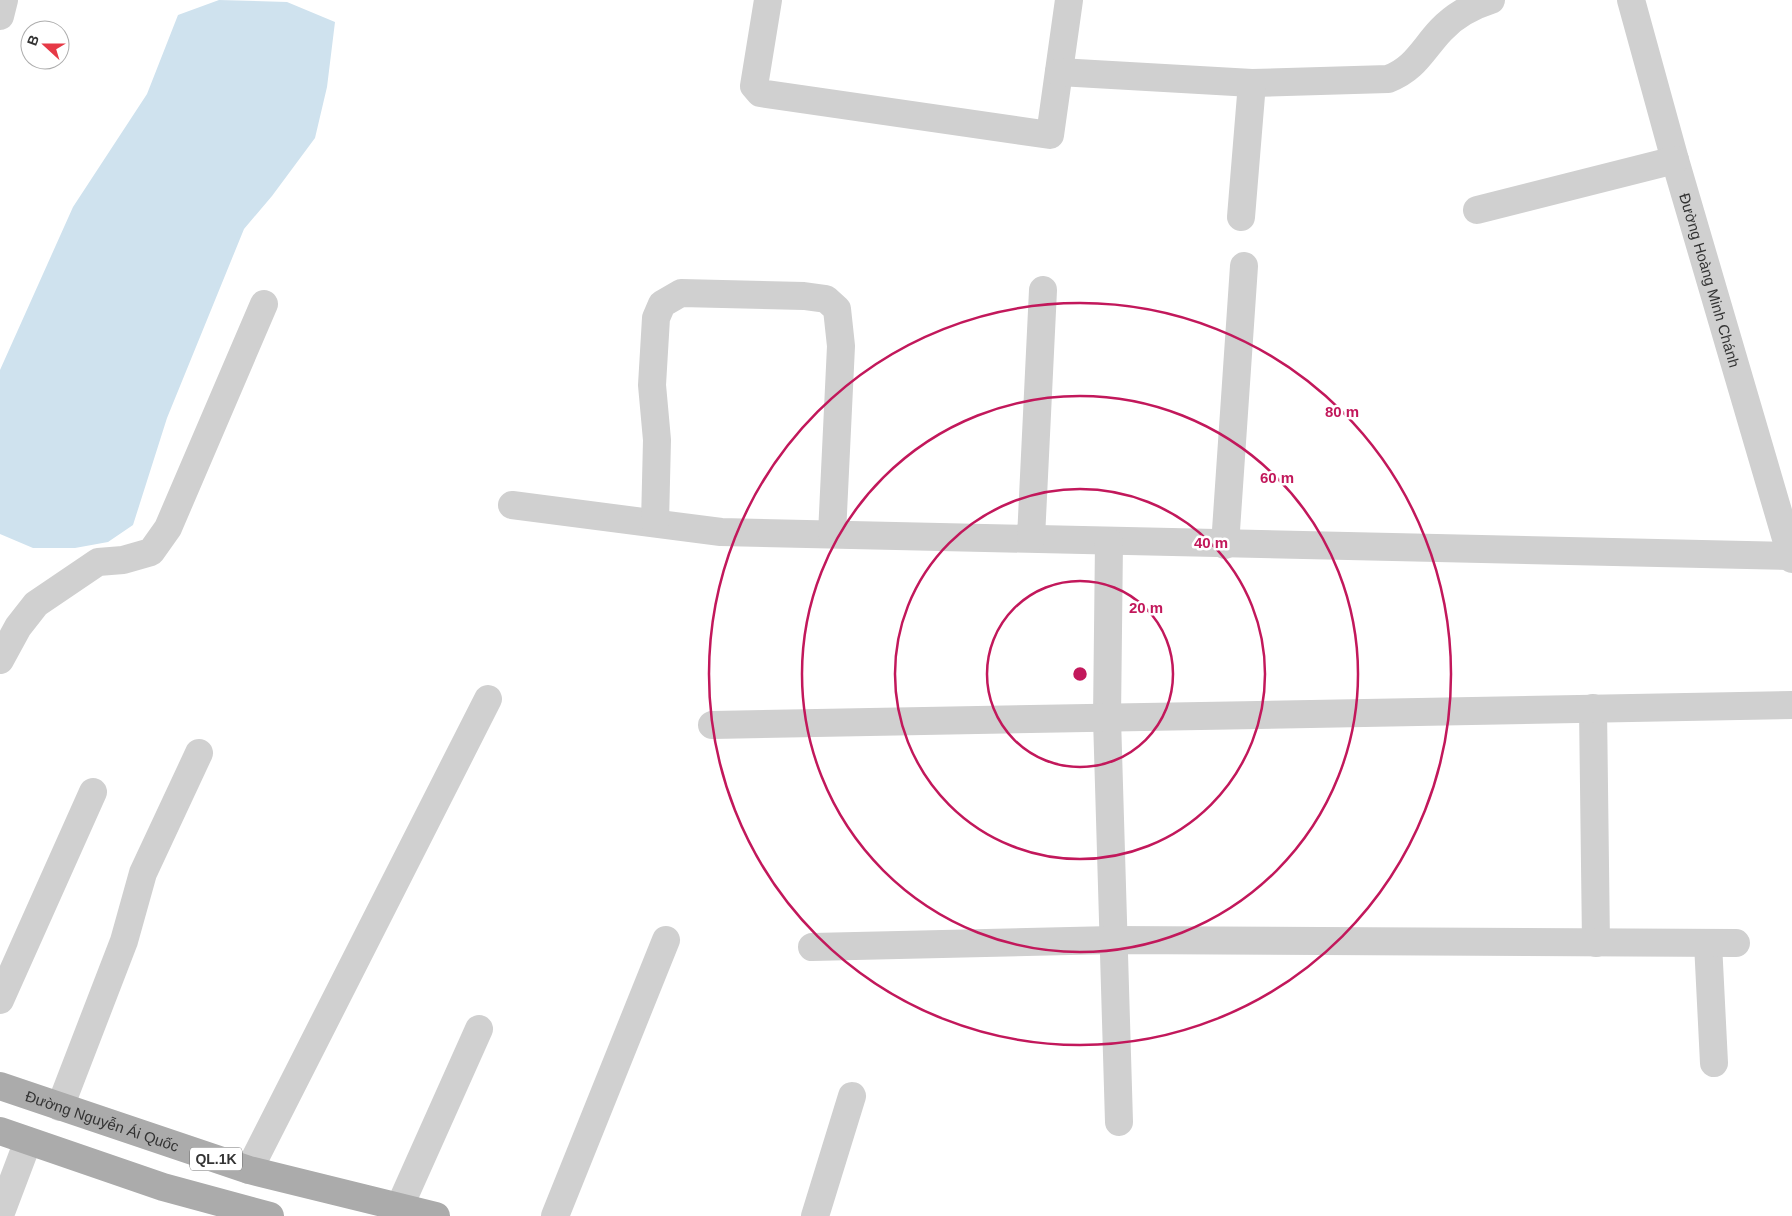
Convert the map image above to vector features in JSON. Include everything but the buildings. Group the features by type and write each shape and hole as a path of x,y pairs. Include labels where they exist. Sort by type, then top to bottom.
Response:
{"main road":[{"name":"Đường Nguyễn Ái Quốc","path":"0,1086 249,1170 436,1216"},
{"name":"QL.1K","path":"0,1131 164,1187 270,1216"}],"street":[{"path":"0,16 4,0"},
{"path":"768,0 754,86 760,93 1050,135 1069,0"},
{"path":"1059,72 1252,82 1388,79 1402,74 1416,61 1443,28 1458,15 1474,5 1491,0"},
{"name":"Đường Hoàng Minh Chánh","path":"1632,0 1674,160 1792,558"},
{"path":"1240,217 1252,82"},
{"path":"1477,210 1674,160"},
{"path":"1225,545 1244,266"},
{"path":"1031,538 1043,290"},
{"path":"655,523 656,440 652,385 656,318 662,304 681,293 804,296 826,299 837,309 841,346 832,534"},
{"path":"0,660 18,627 36,604 98,562 123,560 150,552 168,528 264,304"},
{"path":"512,505 721,532 1031,538 1109,542 1792,558"},
{"path":"1109,542 1106,718 1119,1122"},
{"path":"249,1170 488,699"},
{"path":"712,725 1792,704"},
{"path":"1593,708 1596,943"},
{"path":"60,1107 124,941 143,873 199,753"},
{"path":"0,1000 93,792"},
{"path":"555,1216 666,940"},
{"path":"812,947 1113,940 1736,943"},
{"path":"1708,943 1714,1063"},
{"path":"399,1208 479,1029"},
{"path":"815,1216 852,1096"},
{"path":"0,1215 28,1141"}],"water":[{"path":"219,0 287,2 335,22 327,87 315,138 272,196 244,229 167,418 133,525 108,542 75,548 33,548 0,534 0,370 73,207 147,94 178,15"}]}
